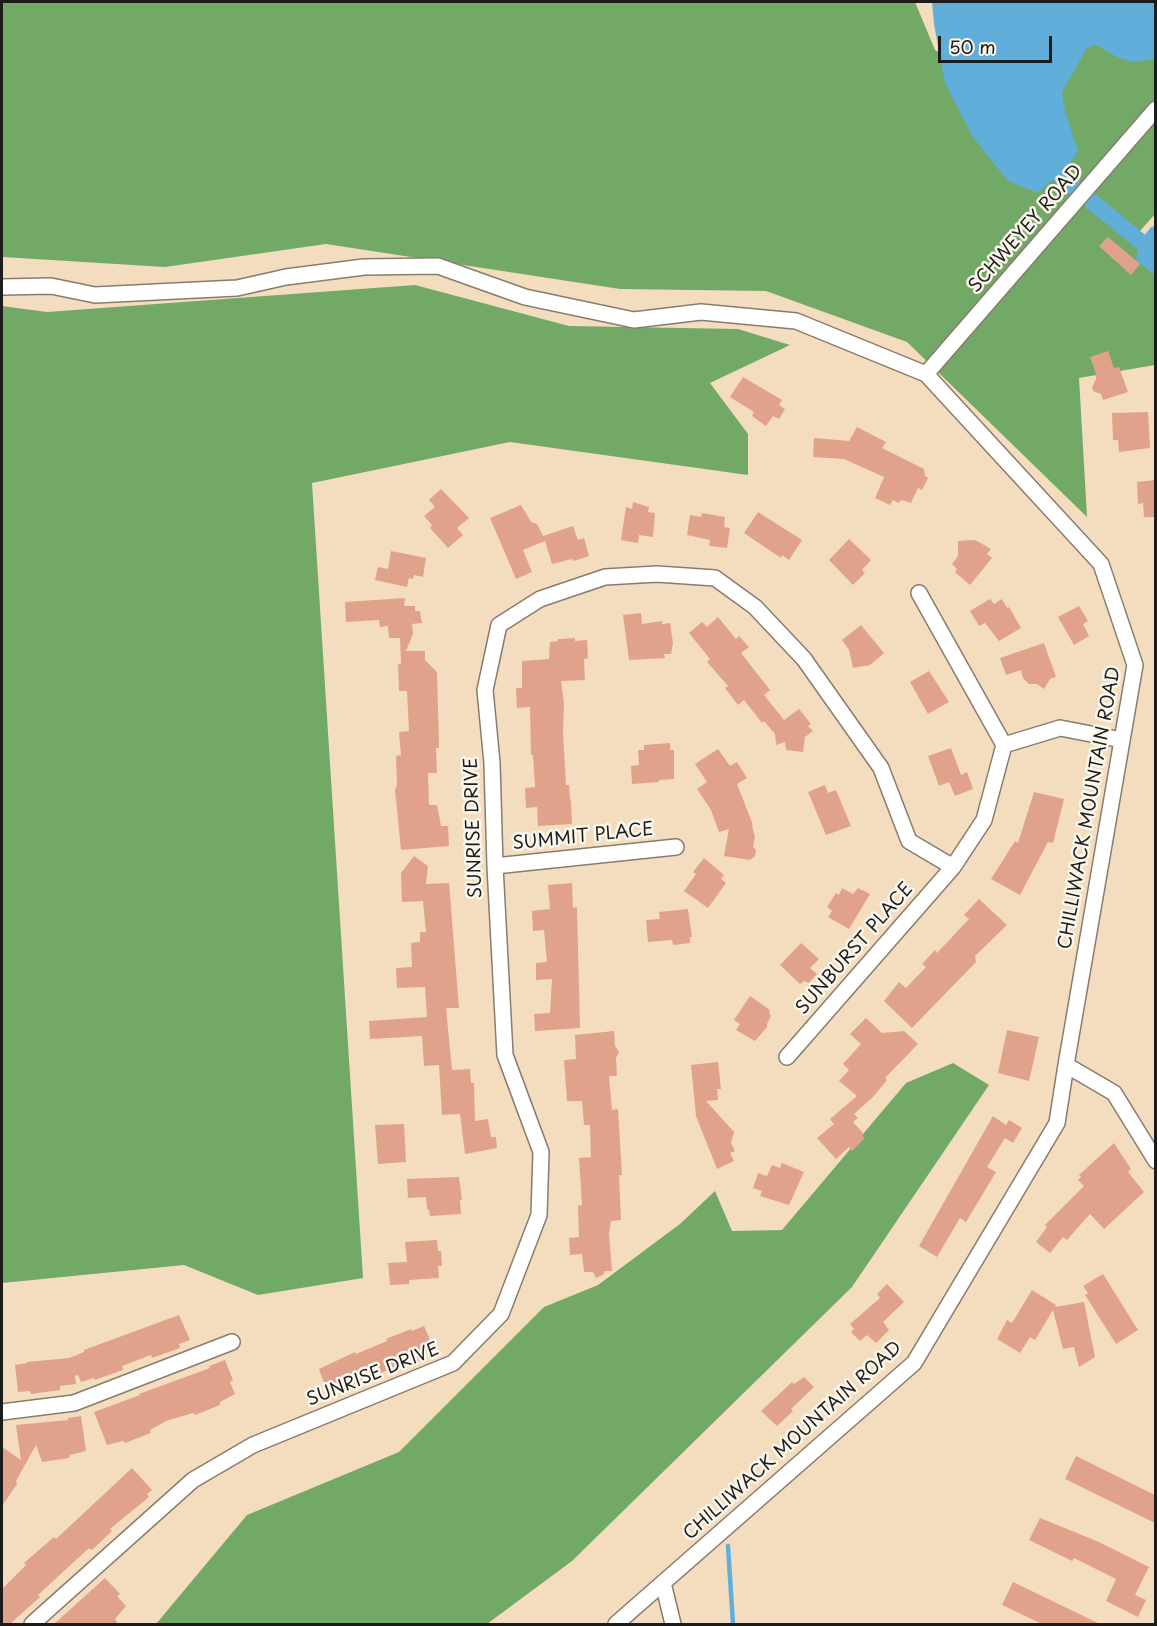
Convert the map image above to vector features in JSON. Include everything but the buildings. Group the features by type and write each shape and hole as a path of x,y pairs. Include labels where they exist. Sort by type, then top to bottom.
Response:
{"street":[{"name":"SCHWEYEY ROAD","path":"926,374 1155,109"},
{"name":"CHILLIWACK MOUNTAIN ROAD","path":"2,287 51,286 94,296 237,288 286,277 364,267 438,266 525,297 634,320 701,312 796,321 926,374 1101,564 1135,665 1058,1123 914,1363 616,1624"},
{"name":"SUNRISE DRIVE","path":"32,1624 193,1480 253,1445 453,1363 501,1314 539,1215 541,1152 505,1055 492,763 486,690 499,625 540,599 605,577 657,574 715,578 755,607 804,659 881,768 909,841 953,867"},
{"path":"919,593 1004,745 984,820 953,867"},
{"path":"1004,745 1060,728 1122,740"},
{"name":"SUMMIT PLACE","path":"495,866 676,847"},
{"name":"SUNBURST PLACE","path":"787,1057 953,867"},
{"path":"1066,1065 1114,1094 1155,1161"},
{"path":"2,1412 74,1403 232,1342"},
{"path":"663,1583 673,1624"}],"green space":[{"path":"2,2 915,2 935,50 984,81 1125,34 1155,44 1155,214 1140,231 1140,241 1155,254 1155,365 1079,378 1087,517 907,342 766,291 620,289 326,244 165,267 2,257"},
{"path":"415,285 569,326 738,329 790,345 710,383 748,434 748,475 510,442 312,483 363,1278 258,1295 184,1265 2,1283 2,306 47,312"},
{"path":"953,1063 989,1085 852,1287 572,1561 487,1624 156,1624 247,1515 399,1452 544,1307 598,1285 680,1224 715,1191 732,1231 782,1230 906,1083"}],"water":[{"path":"932,2 1155,2 1155,59 1135,62 1119,58 1096,45 1087,48 1062,92 1065,112 1078,151 1069,164 1038,193 1008,181 972,136 945,83"},
{"path":"1156,226 1155,275 1136,260 1140,241 1151,227"}],"waterway":[{"path":"1058,174 1156,254"},
{"path":"728,1546 733,1624"}]}
